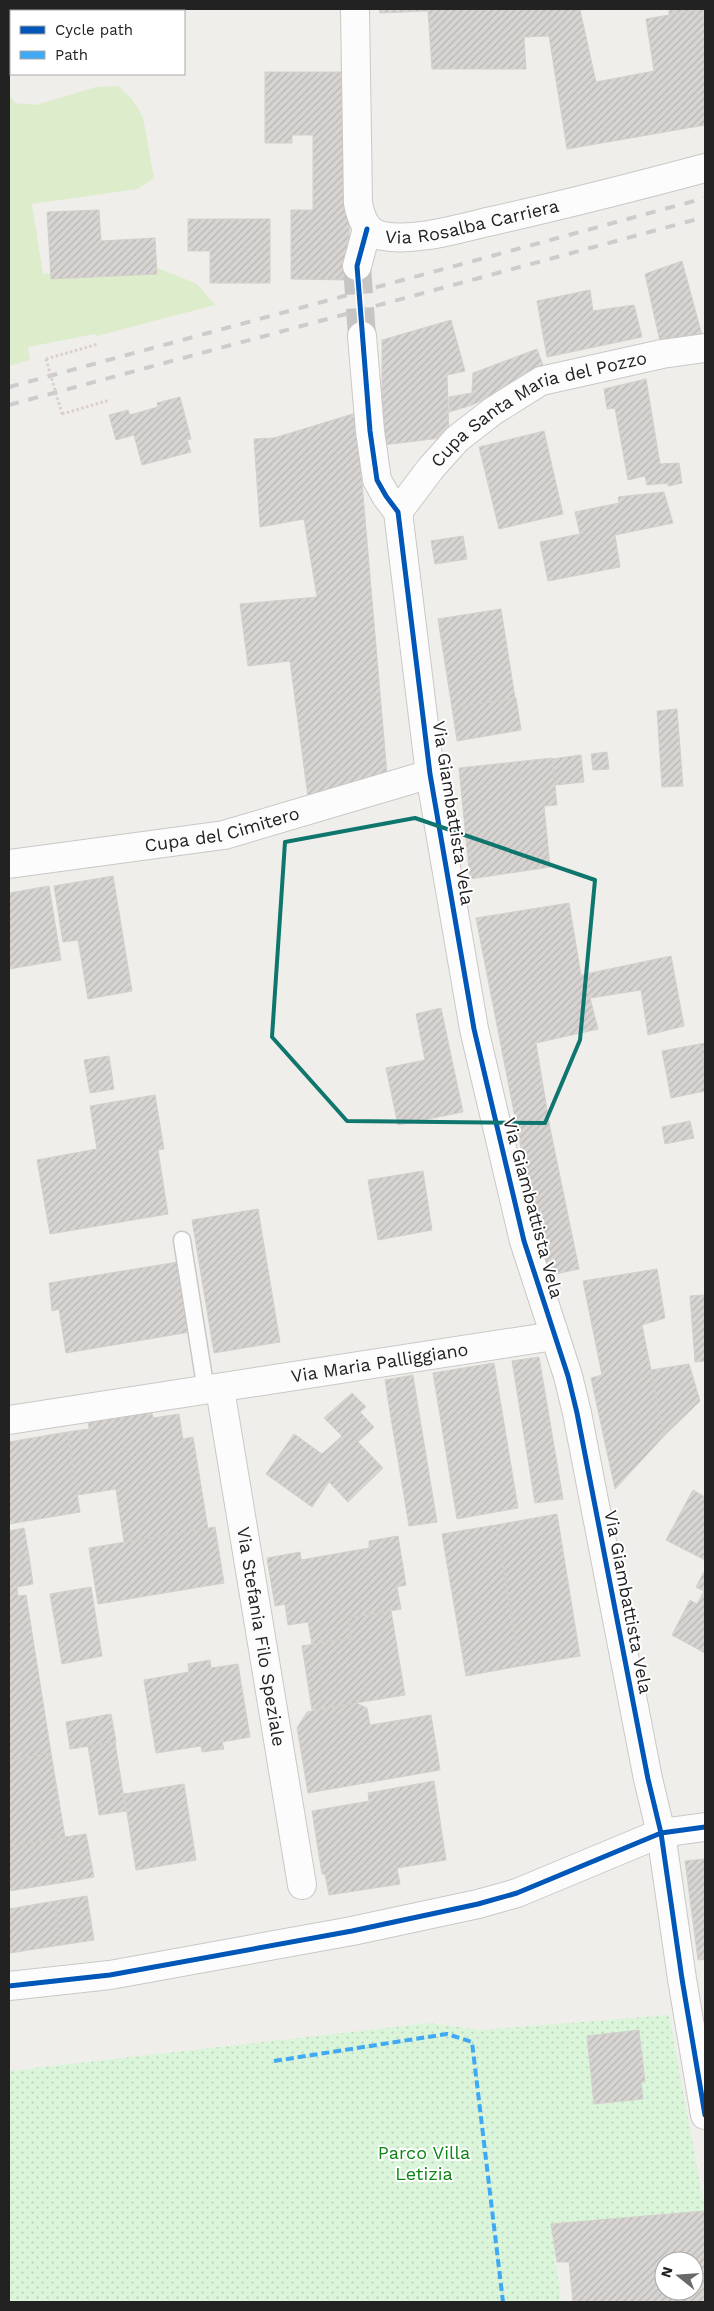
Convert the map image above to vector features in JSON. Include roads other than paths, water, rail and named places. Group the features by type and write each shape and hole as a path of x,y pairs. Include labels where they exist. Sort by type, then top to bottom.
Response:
{"street":[{"name":"Via Rosalba Carriera","path":"355,9 358,203 367,229 382,236 401,236 449,230 568,204 705,168"},
{"path":"357,266 367,229"},
{"name":"Via Giambattista Vela","path":"362,336 370,431 377,480 398,512 430,774 474,1029 524,1241 568,1376 577,1413 648,1779 661,1833 682,1979 705,2115"},
{"name":"Cupa Santa Maria del Pozzo","path":"398,512 457,439 493,410 541,381 662,354 705,348"},
{"name":"Cupa del Cimitero","path":"9,864 224,836 430,774"},
{"name":"Via Maria Palliggiano","path":"9,1420 554,1336"},
{"name":"Via Stefania Filo Speziale","path":"213,1390 302,1885"},
{"path":"9,1986 110,1975 352,1931 478,1904 517,1892 661,1833 705,1827"}],"lane":[{"path":"182,1240 213,1390"}],"tunnel":[{"path":"357,266 362,336"}],"railway":[{"path":"9,387 705,198"},
{"path":"9,405 705,217"}],"park label":[{"name":"Parco Villa Letizia","path":"424,2163"}]}
